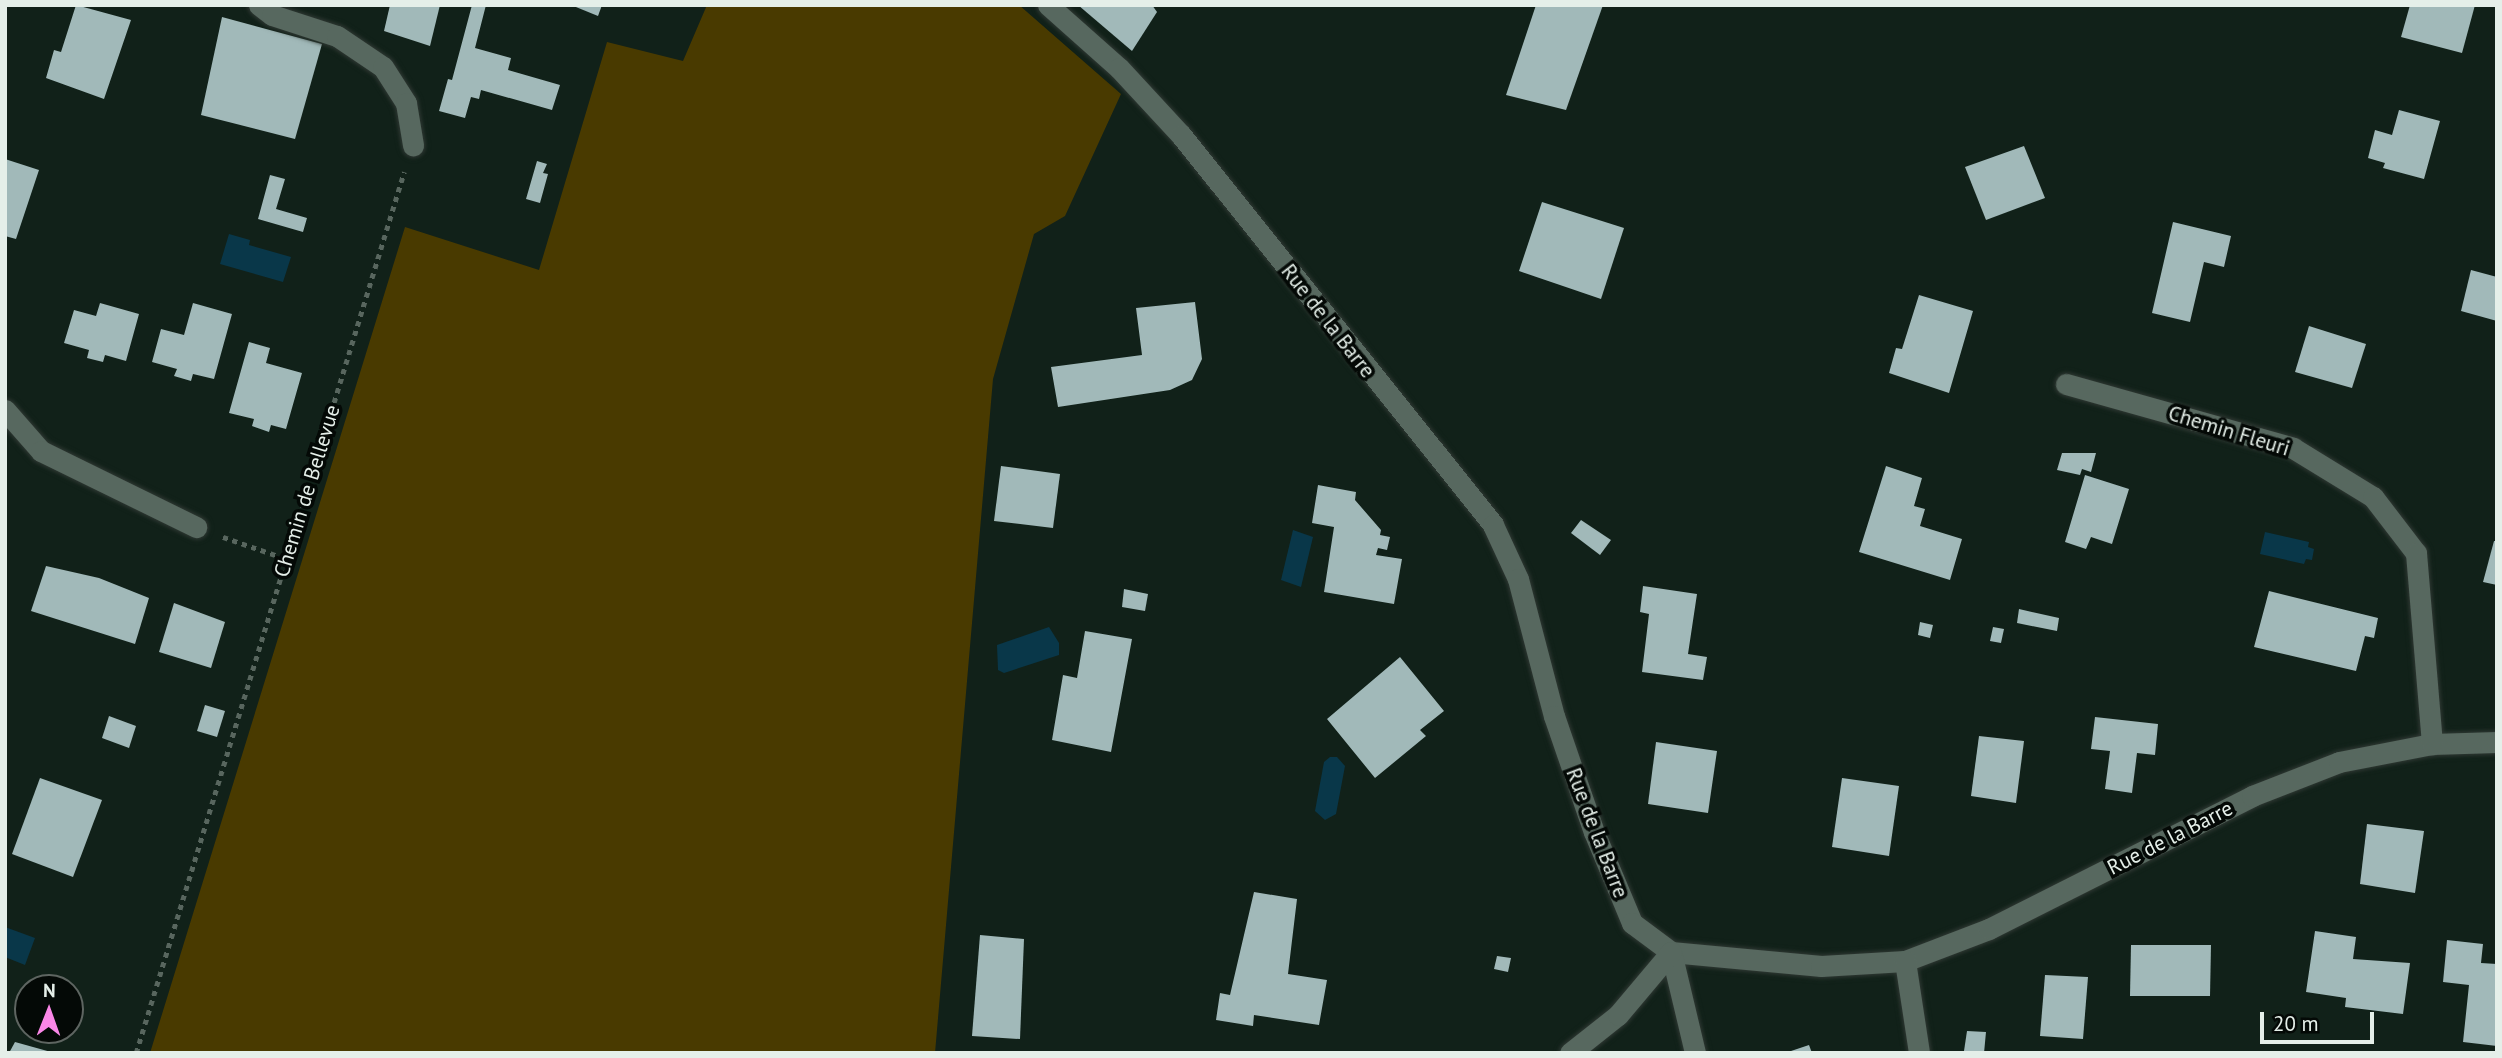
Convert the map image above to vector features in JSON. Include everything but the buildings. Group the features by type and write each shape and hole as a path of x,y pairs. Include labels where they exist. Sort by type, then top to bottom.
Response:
{"street":[{"path":"258,5 272,15 337,36 383,67 406,103 413,145"},
{"name":"Rue de la Barre","path":"1048,5 1119,68 1181,135 1493,525 1518,579 1554,716 1599,844 1632,923 1671,952 1821,966 1905,961 1989,929 2252,796 2339,762 2432,744 2495,742"},
{"name":"Chemin Fleuri","path":"2066,384 2293,448 2373,497 2416,553 2432,744"},
{"path":"5,410 41,451 196,527"},
{"path":"1570,1053 1618,1015 1671,952"},
{"path":"1671,952 1695,1053"},
{"path":"1905,961 1919,1053"}],"path":[{"name":"Chemin de Bellevue","path":"136,1053 413,145"},
{"path":"196,527 287,559"}],"shaded area":[{"path":"707,5 1019,5 1121,94 1065,216 1034,234 993,379 935,1053 150,1053 405,227 539,270 607,42 683,61"}],"water":[{"path":"229,234 250,240 249,245 291,257 283,282 220,264"},
{"path":"1293,530 1313,537 1301,587 1281,580"},
{"path":"2265,532 2309,542 2308,547 2314,549 2312,560 2306,559 2304,564 2260,554"},
{"path":"1049,627 1059,643 1059,655 1004,673 998,670 997,645"},
{"path":"1330,757 1337,757 1345,766 1336,814 1325,820 1315,811 1324,762"},
{"path":"5,927 35,938 25,965 5,957"}]}
